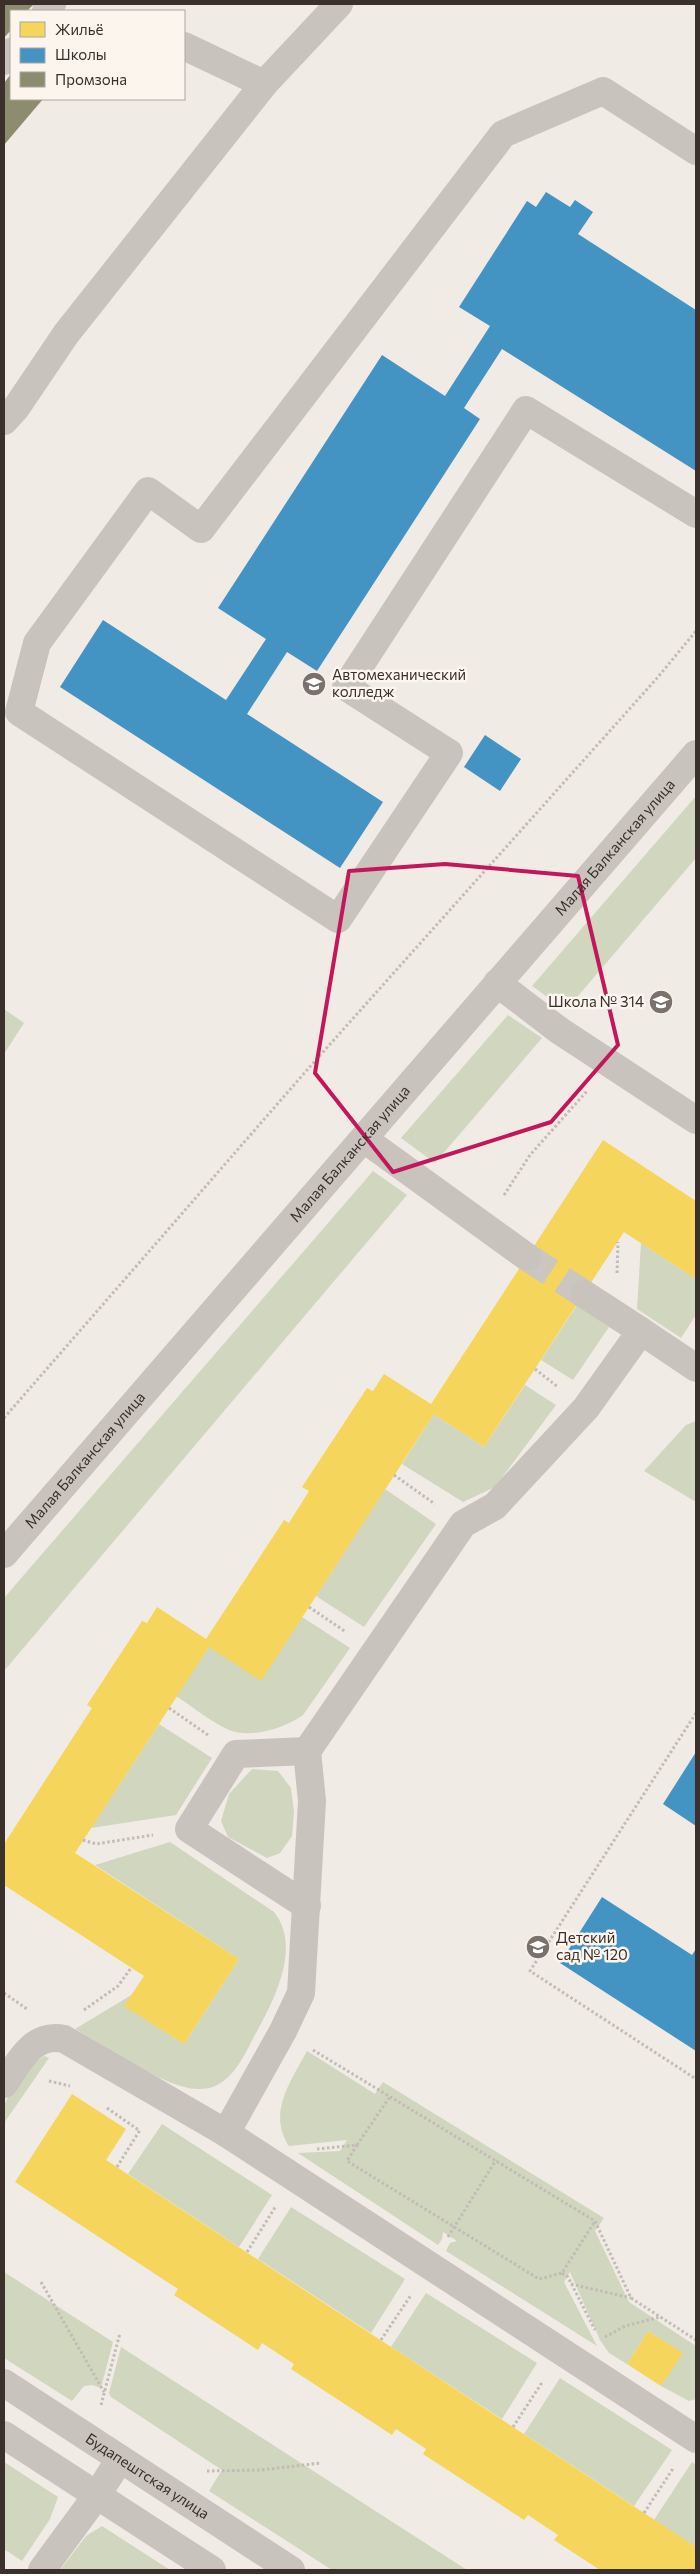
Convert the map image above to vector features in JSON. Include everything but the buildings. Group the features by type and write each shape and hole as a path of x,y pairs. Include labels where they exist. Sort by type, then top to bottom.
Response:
{"street":[{"path":"4,421 16,408 88,306 264,84 339,4"},
{"path":"185,46 264,84"},
{"path":"696,151 603,91 503,134 201,529 148,491 36,643 19,712 338,919 449,753 346,686 526,410 696,514"},
{"name":"Малая Балканская улица","path":"4,1554 696,754"},
{"path":"497,984 560,1031 696,1120"},
{"path":"364,1139 527,1257"},
{"path":"584,1294 696,1368"},
{"path":"226,2133 283,2032 301,1993 312,1801 307,1751 463,1524 495,1506 586,1408 641,1331"},
{"path":"307,1751 236,1754 189,1829 307,1906"},
{"path":"4,2084 24,2055 37,2043 52,2036 64,2039 226,2133 695,2438"},
{"name":"Будапештская улица","path":"4,2383 291,2570"},
{"path":"4,2435 212,2570"},
{"path":"42,2570 97,2495 120,2459"}],"path":[{"path":"4,1418 301,1077 652,685 696,631"},
{"path":"499,1202 530,1155 592,1084"},
{"path":"394,1475 463,1524"},
{"path":"309,1607 374,1651"},
{"path":"169,1708 236,1754"},
{"path":"696,1714 530,1971 696,2079"},
{"path":"83,1840 96,1844 189,1829"},
{"path":"52,2036 68,2021 118,1986 131,1968"},
{"path":"283,2032 389,2098 595,2221 631,2298"},
{"path":"43,2080 78,2088"},
{"path":"117,2167 162,2095"},
{"path":"389,2098 347,2161 539,2279 562,2273 595,2221"},
{"path":"101,2104 140,2131"},
{"path":"259,2154 357,2144"},
{"path":"247,2252 294,2178"},
{"path":"41,2282 104,2392"},
{"path":"571,2284 631,2298 696,2340"},
{"path":"600,2340 625,2326 661,2317"},
{"path":"100,2408 120,2333"},
{"path":"514,2427 562,2352"},
{"path":"644,2513 695,2438"},
{"path":"206,2471 261,2470 321,2462"}],"highlighted area":[{"path":"445,864 578,876 618,1045 551,1122 393,1172 315,1073 349,871"}],"green space":[{"path":"696,796 696,858 566,1010 532,986"},
{"path":"4,1009 24,1023 4,1054"},
{"path":"508,1015 542,1038 435,1163 401,1138"},
{"path":"373,1171 407,1195 4,1671 4,1598"},
{"path":"641,1243 696,1279 696,1315 681,1338 637,1309"},
{"path":"577,1305 609,1327 573,1380 541,1360"},
{"path":"525,1385 556,1405 495,1487 463,1502 402,1464 434,1414 484,1447"},
{"path":"696,1421 696,1502 644,1471 686,1425"},
{"path":"385,1489 436,1524 364,1627 316,1596"},
{"path":"302,1617 350,1648 303,1715 296,1720 268,1731 257,1733 238,1732 229,1730 216,1723 176,1696 209,1647"},
{"path":"159,1724 212,1758 176,1815 91,1828"},
{"path":"252,1769 278,1771 291,1788 294,1812 292,1836 280,1853 267,1858 228,1837 221,1821 229,1794"},
{"path":"170,1842 274,1912 282,1926 286,1941 282,1973 263,2020 234,2071 218,2084 208,2088 197,2089 168,2082 135,2065 75,2029 133,1994 125,2006 184,2044 239,1959 95,1865"},
{"path":"307,2051 375,2094 383,2082 604,2218 595,2231 629,2302 696,2346 696,2399 689,2401 661,2386 682,2353 648,2331 627,2364 609,2353 600,2340 570,2272 564,2282 597,2346 446,2251 450,2243 457,2241 443,2232 442,2239 438,2245 298,2153 340,2151 347,2140 289,2146 283,2134 280,2121 281,2109 288,2086"},
{"path":"45,2056 49,2058 4,2123 3,2108 10,2093 34,2064"},
{"path":"162,2124 272,2195 239,2247 128,2174"},
{"path":"291,2207 405,2279 371,2333 258,2259"},
{"path":"4,2272 113,2342 101,2388 92,2385 84,2386 72,2401 4,2358"},
{"path":"426,2293 537,2363 502,2419 391,2347"},
{"path":"121,2347 467,2570 332,2570 209,2491 222,2470 111,2397 109,2393"},
{"path":"560,2378 672,2450 634,2506 524,2434"},
{"path":"4,2462 58,2497 50,2519 22,2561 4,2549"},
{"path":"692,2462 696,2465 696,2547 654,2520"},
{"path":"102,2526 170,2570 60,2570 86,2536"}],"tunnel":[{"path":"527,1257 584,1294"}],"place":[{"name":"Автомеханический колледж","path":"314,684"},
{"name":"Школа № 314","path":"661,1002"},
{"name":"Детский сад № 120","path":"538,1947"}]}
